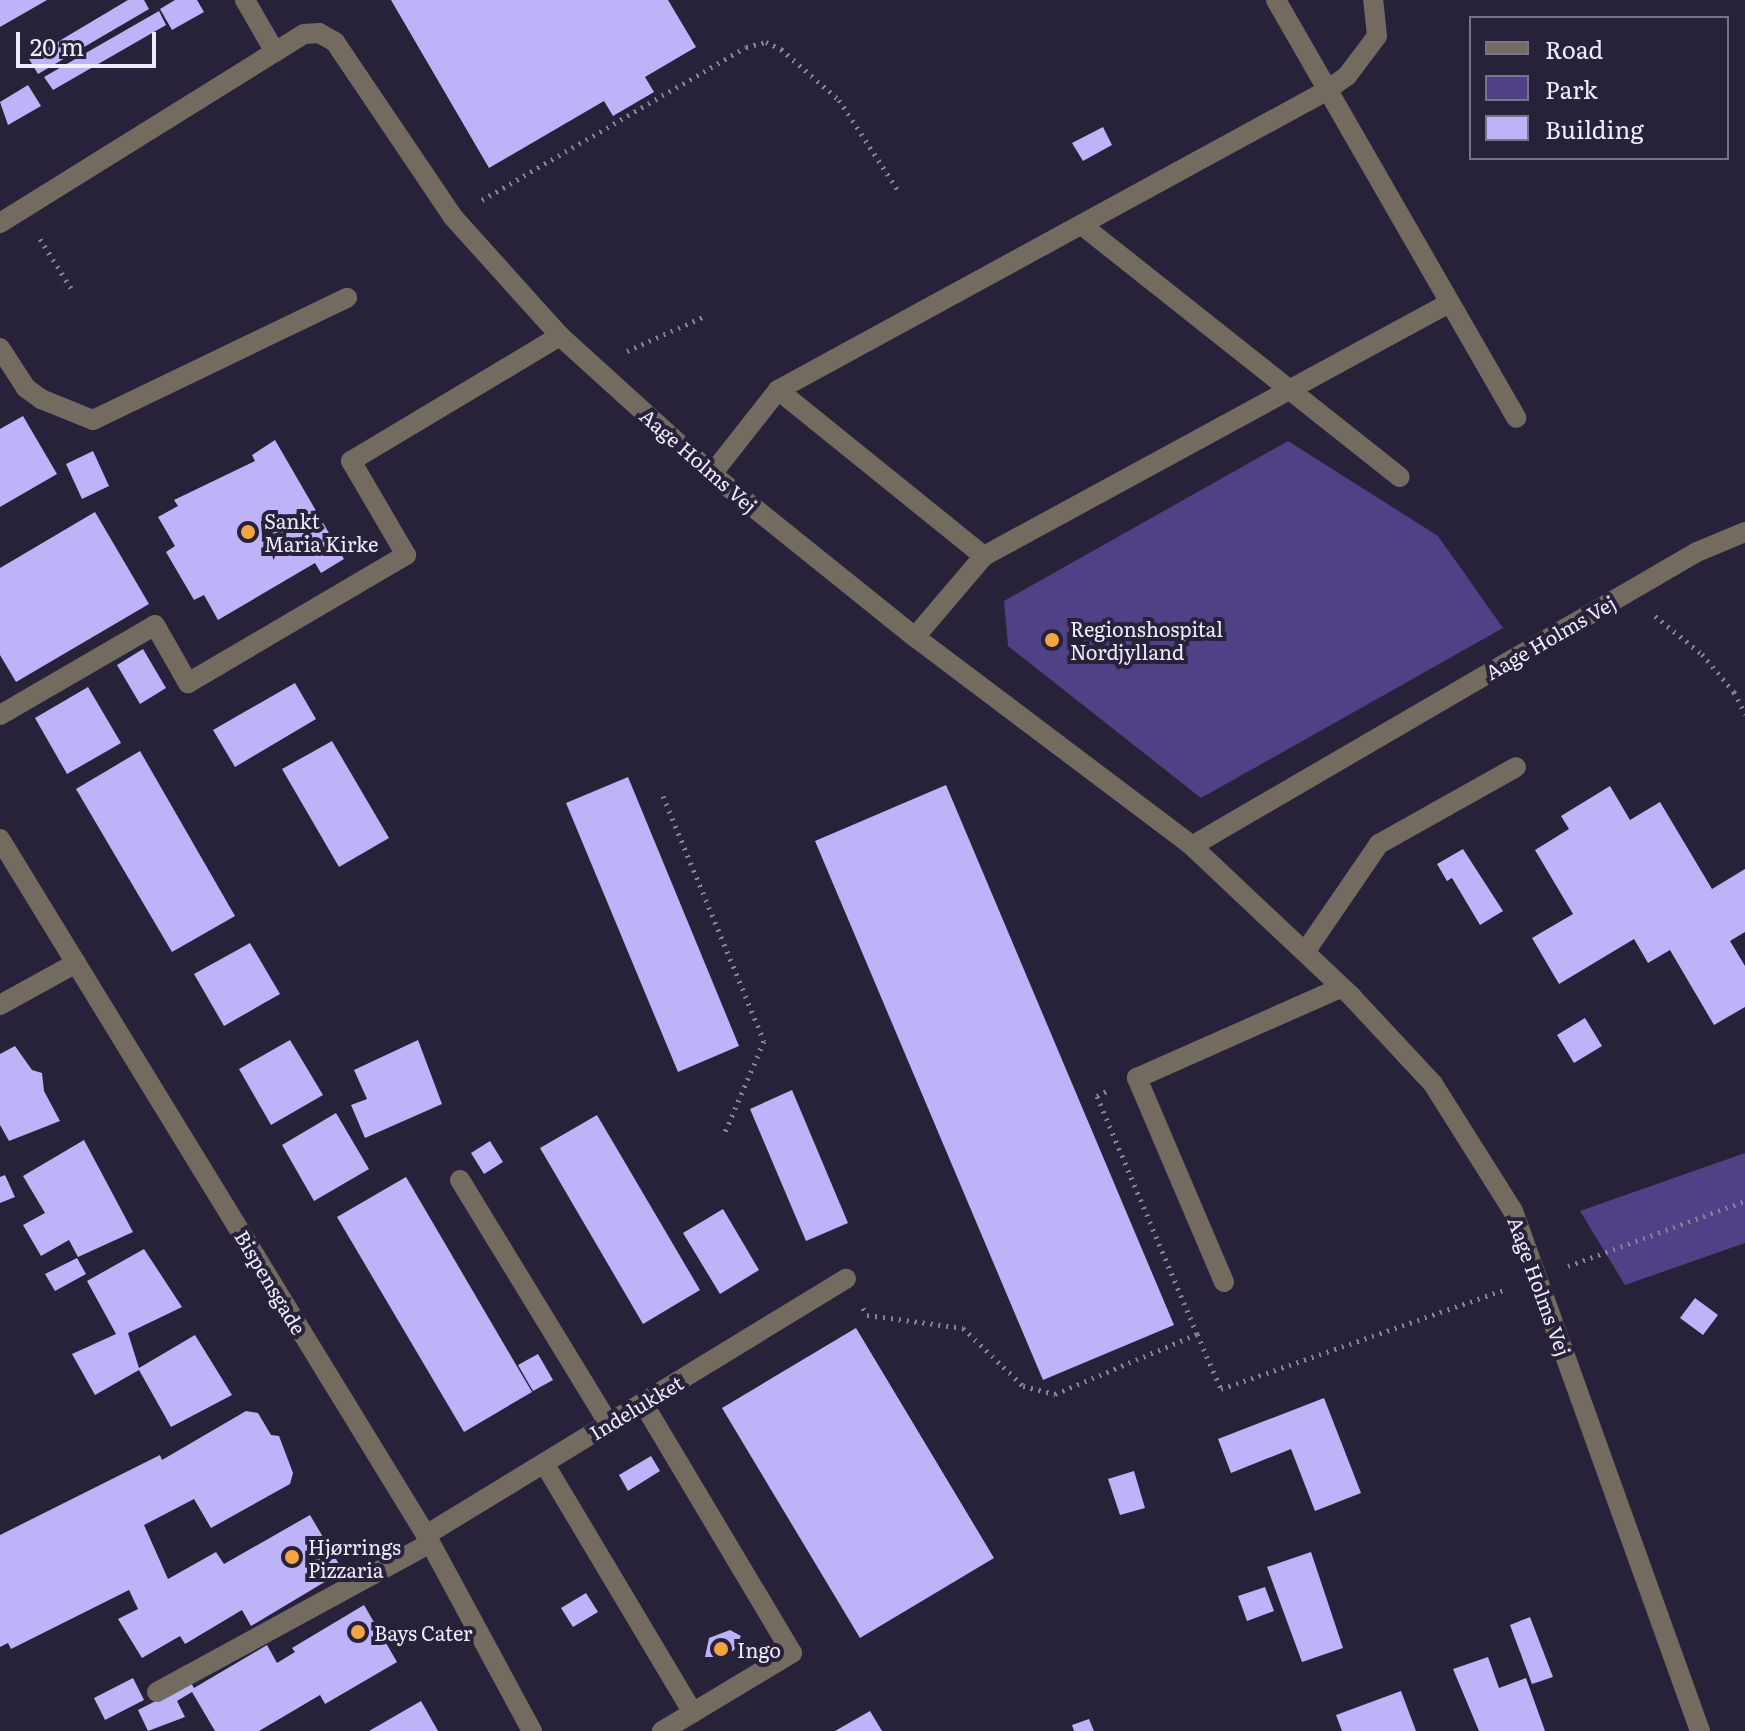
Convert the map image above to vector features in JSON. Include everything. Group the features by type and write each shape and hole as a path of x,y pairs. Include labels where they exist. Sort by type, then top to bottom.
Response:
{"street":[{"path":"245,0 275,52"},
{"path":"1276,0 1516,418"},
{"path":"712,474 778,390 1083,226 1326,91 1347,76 1377,36 1373,0"},
{"name":"Aage Holms Vej","path":"4,220 304,34 319,33 335,42 453,217 560,336 712,474 915,637 1192,846 1342,987 1433,1084 1513,1211 1700,1731"},
{"path":"1083,226 1400,477"},
{"path":"0,348 26,388 41,399 93,420 347,298"},
{"path":"915,637 984,556 1449,303"},
{"path":"0,715 155,625 188,683 406,555 351,461 560,336"},
{"path":"778,390 984,556"},
{"name":"Aage Holms Vej","path":"1192,846 1626,593 1745,532"},
{"path":"1305,952 1379,844 1516,767"},
{"name":"Bispensgade","path":"0,839 428,1540 532,1731"},
{"path":"0,1005 76,963"},
{"path":"1224,1282 1137,1078 1342,987"},
{"path":"460,1180 609,1424"},
{"name":"Indelukket","path":"157,1692 428,1540 544,1463 846,1279"},
{"path":"643,1403 792,1653 662,1731"},
{"path":"544,1463 693,1713"}],"path":[{"path":"453,217 746,47 766,42 781,49 839,100 898,190"},
{"path":"4,220 27,245 39,238 71,288"},
{"path":"593,366 705,316"},
{"path":"1626,593 1702,654 1734,692 1745,714"},
{"path":"663,796 764,1041 725,1132"},
{"path":"1097,1096 1221,1389 1745,1201"},
{"path":"846,1279 867,1315 963,1328 1023,1386 1040,1392 1055,1394 1197,1334"}],"green space":[{"path":"1288,441 1438,536 1503,628 1201,798 1008,646 1004,601"},
{"path":"1745,1153 1745,1243 1625,1285 1580,1211"}],"building":[{"path":"0,0 47,0 0,27"},
{"path":"128,0 144,0 149,9 38,74 29,59"},
{"path":"175,0 197,0 204,12 172,30 160,9"},
{"path":"391,0 668,0 696,47 645,77 654,92 613,116 604,101 489,168"},
{"path":"159,11 166,25 53,90 44,77"},
{"path":"28,85 41,106 8,125 0,102"},
{"path":"1103,127 1112,145 1083,161 1072,143"},
{"path":"23,416 57,474 0,507 0,429"},
{"name":"Sankt Maria Kirke","path":"275,440 344,559 321,573 315,563 218,620 204,595 194,600 166,552 175,546 158,517 178,506 174,500 255,461 252,455"},
{"path":"93,451 109,486 82,499 66,464"},
{"path":"95,512 149,604 16,682 0,655 0,568"},
{"path":"143,649 166,688 140,704 117,665"},
{"path":"295,683 316,719 235,767 213,730"},
{"path":"88,687 121,743 67,774 35,718"},
{"path":"332,741 389,838 339,867 282,769"},
{"path":"140,751 235,916 172,952 76,789"},
{"path":"628,777 739,1046 678,1072 566,803"},
{"path":"946,785 1174,1325 1043,1380 815,841"},
{"path":"1610,786 1630,820 1660,802 1712,889 1745,869 1745,932 1730,941 1745,966 1745,1007 1714,1025 1670,950 1648,963 1634,939 1559,984 1532,938 1573,914 1535,850 1569,829 1561,816"},
{"path":"1463,849 1503,911 1480,925 1452,878 1447,881 1437,864"},
{"path":"250,943 280,994 224,1026 194,974"},
{"path":"1585,1018 1602,1046 1574,1063 1557,1035"},
{"path":"290,1040 323,1095 271,1125 239,1069"},
{"path":"418,1040 442,1104 365,1138 351,1105 367,1099 354,1070"},
{"path":"15,1046 32,1070 42,1073 44,1091 60,1121 9,1141 0,1125 0,1054"},
{"path":"792,1090 848,1223 806,1241 750,1109"},
{"path":"336,1113 369,1169 314,1201 282,1145"},
{"path":"597,1115 700,1290 643,1324 540,1148"},
{"path":"84,1140 133,1232 78,1257 69,1240 41,1256 23,1225 45,1213 23,1176"},
{"path":"490,1141 503,1162 484,1174 471,1153"},
{"path":"5,1175 15,1197 0,1203 0,1177"},
{"path":"406,1177 532,1392 464,1432 337,1217"},
{"path":"723,1209 759,1270 720,1294 683,1233"},
{"path":"144,1249 182,1307 128,1333 139,1368 195,1335 232,1395 171,1427 139,1370 95,1395 72,1354 116,1334 87,1281"},
{"path":"77,1258 86,1274 55,1291 45,1274"},
{"path":"1695,1298 1718,1315 1703,1335 1680,1318"},
{"path":"856,1328 994,1558 860,1638 722,1408"},
{"path":"538,1354 553,1380 533,1391 518,1365"},
{"path":"1324,1398 1361,1493 1315,1511 1291,1449 1231,1473 1218,1439"},
{"path":"246,1411 258,1413 271,1435 279,1436 293,1473 290,1484 211,1528 194,1499 144,1525 168,1579 216,1552 224,1564 310,1515 343,1571 251,1626 242,1610 185,1644 180,1636 142,1658 118,1619 138,1609 129,1590 11,1649 8,1643 0,1647 0,1535 160,1455 162,1460"},
{"path":"651,1456 660,1471 628,1491 619,1475"},
{"path":"1134,1471 1145,1508 1120,1515 1108,1479"},
{"path":"1311,1552 1343,1648 1302,1662 1267,1567"},
{"path":"1265,1587 1274,1611 1247,1621 1238,1596"},
{"path":"586,1593 598,1612 573,1627 561,1608"},
{"path":"364,1605 397,1662 325,1704 320,1695 259,1731 215,1731 192,1692 177,1701 185,1717 148,1731 138,1710 191,1683 194,1688 267,1645 277,1663 295,1652 292,1648"},
{"path":"1530,1617 1553,1677 1532,1684 1510,1625"},
{"path":"730,1630 741,1636 734,1650 724,1657 705,1657 709,1638"},
{"path":"1488,1657 1499,1688 1526,1678 1545,1731 1479,1731 1453,1669"},
{"path":"133,1678 144,1700 105,1720 94,1698"},
{"path":"1401,1691 1416,1731 1342,1731 1336,1715"},
{"path":"421,1701 438,1731 369,1731"},
{"path":"870,1711 882,1731 835,1731"},
{"path":"1089,1719 1094,1731 1074,1731 1072,1725"}],"place":[{"name":"Sankt Maria Kirke","path":"248,532"},
{"name":"Regionshospital Nordjylland","path":"1052,640"},
{"name":"Hjørrings Pizzaria","path":"292,1557"},
{"name":"Bays Cater","path":"358,1632"},
{"name":"Ingo","path":"721,1649"}]}
